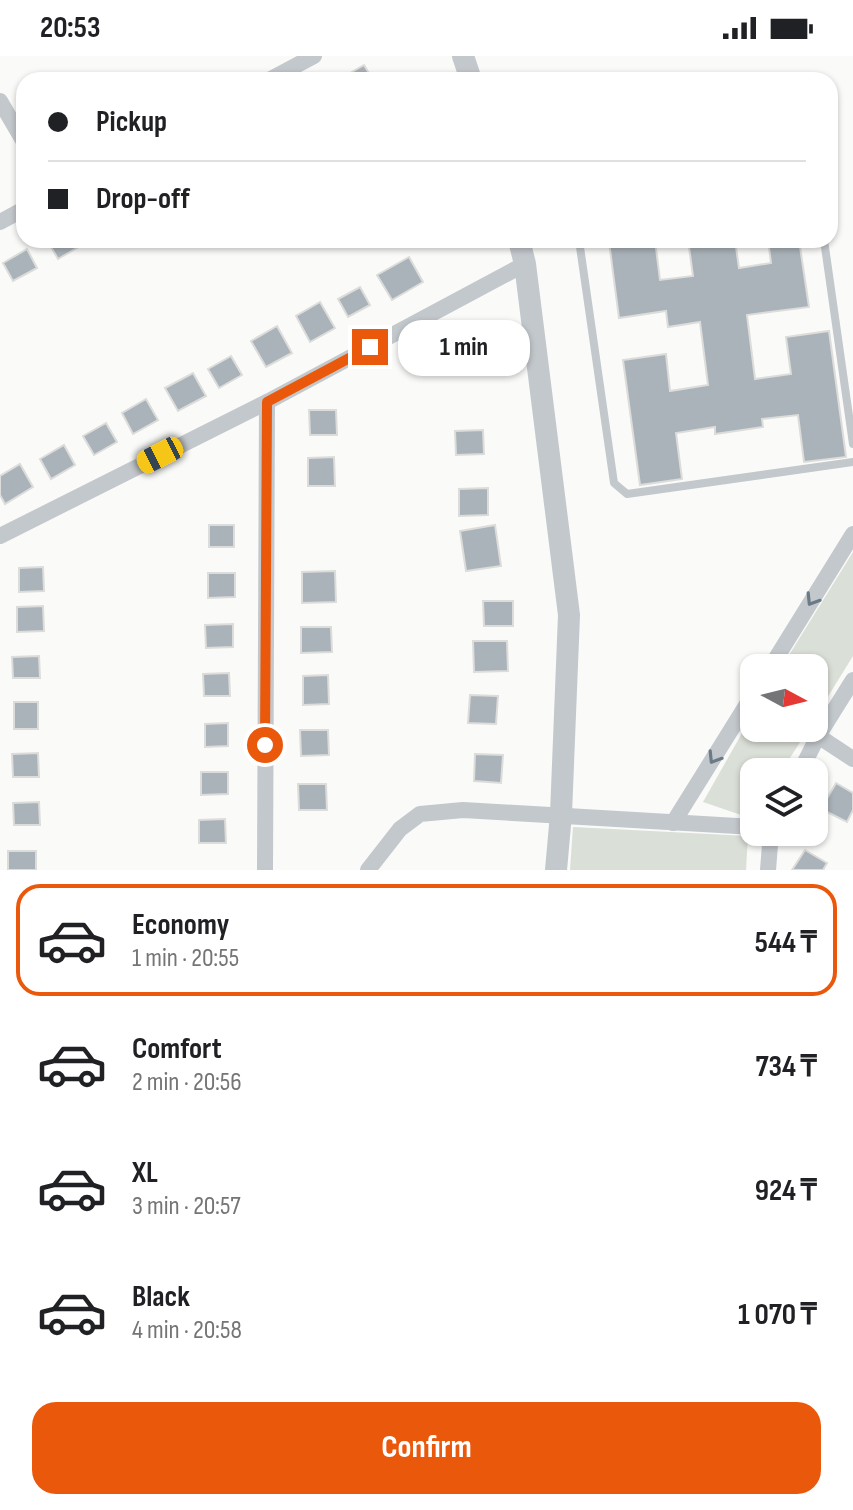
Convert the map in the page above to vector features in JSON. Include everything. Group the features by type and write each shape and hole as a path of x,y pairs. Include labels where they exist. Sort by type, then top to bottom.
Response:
{"street":[{"path":"284,72 314,56"},
{"path":"0,101 16,128"},
{"path":"521,248 569,615 556,870"},
{"path":"0,536 267,402 525,264"},
{"path":"265,870 267,402"},
{"path":"779,654 853,534"},
{"path":"828,720 853,680"},
{"path":"673,823 740,715"},
{"path":"827,742 853,759"},
{"path":"368,870 400,829 420,814 463,810 740,826"},
{"path":"768,870 770,846"}],"lane":[{"path":"580,248 614,483 627,494 853,461"},
{"path":"825,248 853,444"}],"shaded area":[{"path":"853,552 853,656 828,696 828,654 790,654"},
{"path":"740,737 740,742 800,742 790,758 740,758 740,815 703,802"},
{"path":"573,827 740,836 740,846 747,846 746,870 570,870"}],"building":[{"path":"364,65 368,72 352,72"},
{"path":"52,248 77,248 58,259"},
{"path":"610,248 656,248 660,280 693,276 689,248 736,248 739,268 771,263 769,248 800,248 809,307 747,315 755,379 791,374 786,337 829,331 846,457 804,462 798,415 762,419 763,427 715,434 715,427 676,433 682,479 640,485 623,360 666,354 670,391 708,385 700,322 668,327 666,311 619,318"},
{"path":"27,249 37,268 13,281 3,263"},
{"path":"409,257 423,282 392,300 377,275"},
{"path":"360,287 370,305 348,317 338,299"},
{"path":"320,302 335,328 310,342 296,316"},
{"path":"277,326 292,353 266,367 251,341"},
{"path":"464,339 465,366 446,366 446,340"},
{"path":"231,356 242,375 219,388 208,369"},
{"path":"193,373 206,396 178,411 165,388"},
{"path":"146,399 158,420 133,434 122,413"},
{"path":"309,410 336,410 337,435 310,435"},
{"path":"106,423 117,442 94,455 83,436"},
{"path":"483,430 484,454 456,455 455,431"},
{"path":"64,445 75,465 51,479 40,459"},
{"path":"334,457 335,486 308,486 308,458"},
{"path":"20,464 33,487 5,504 0,495 0,476"},
{"path":"488,488 488,515 459,516 459,489"},
{"path":"209,525 234,525 234,547 209,547"},
{"path":"495,525 501,566 466,571 460,531"},
{"path":"43,567 44,591 19,592 19,568"},
{"path":"335,571 336,602 302,603 302,572"},
{"path":"208,573 235,573 235,597 208,598"},
{"path":"483,601 513,601 513,626 484,626"},
{"path":"43,606 44,631 17,632 17,607"},
{"path":"233,624 233,647 206,648 205,625"},
{"path":"301,627 331,627 332,652 301,653"},
{"path":"473,641 507,641 508,671 474,672"},
{"path":"39,656 40,678 13,678 12,657"},
{"path":"229,673 230,696 204,696 203,674"},
{"path":"328,675 329,704 303,705 303,676"},
{"path":"470,695 498,696 496,724 468,723"},
{"path":"14,702 38,702 38,729 14,729"},
{"path":"228,723 228,746 205,747 205,724"},
{"path":"300,730 328,730 329,755 301,756"},
{"path":"38,753 39,777 13,777 12,754"},
{"path":"475,754 503,755 501,783 474,781"},
{"path":"201,772 228,772 228,794 201,795"},
{"path":"836,783 853,793 853,810 847,822 828,812 828,797"},
{"path":"298,784 326,784 327,810 299,810"},
{"path":"39,802 40,825 14,825 13,803"},
{"path":"225,819 226,843 199,843 199,820"},
{"path":"805,850 827,863 823,870 792,870"},
{"path":"8,851 36,851 36,870 8,870"}],"route":[{"path":"265,745 267,402 370,347"}]}
